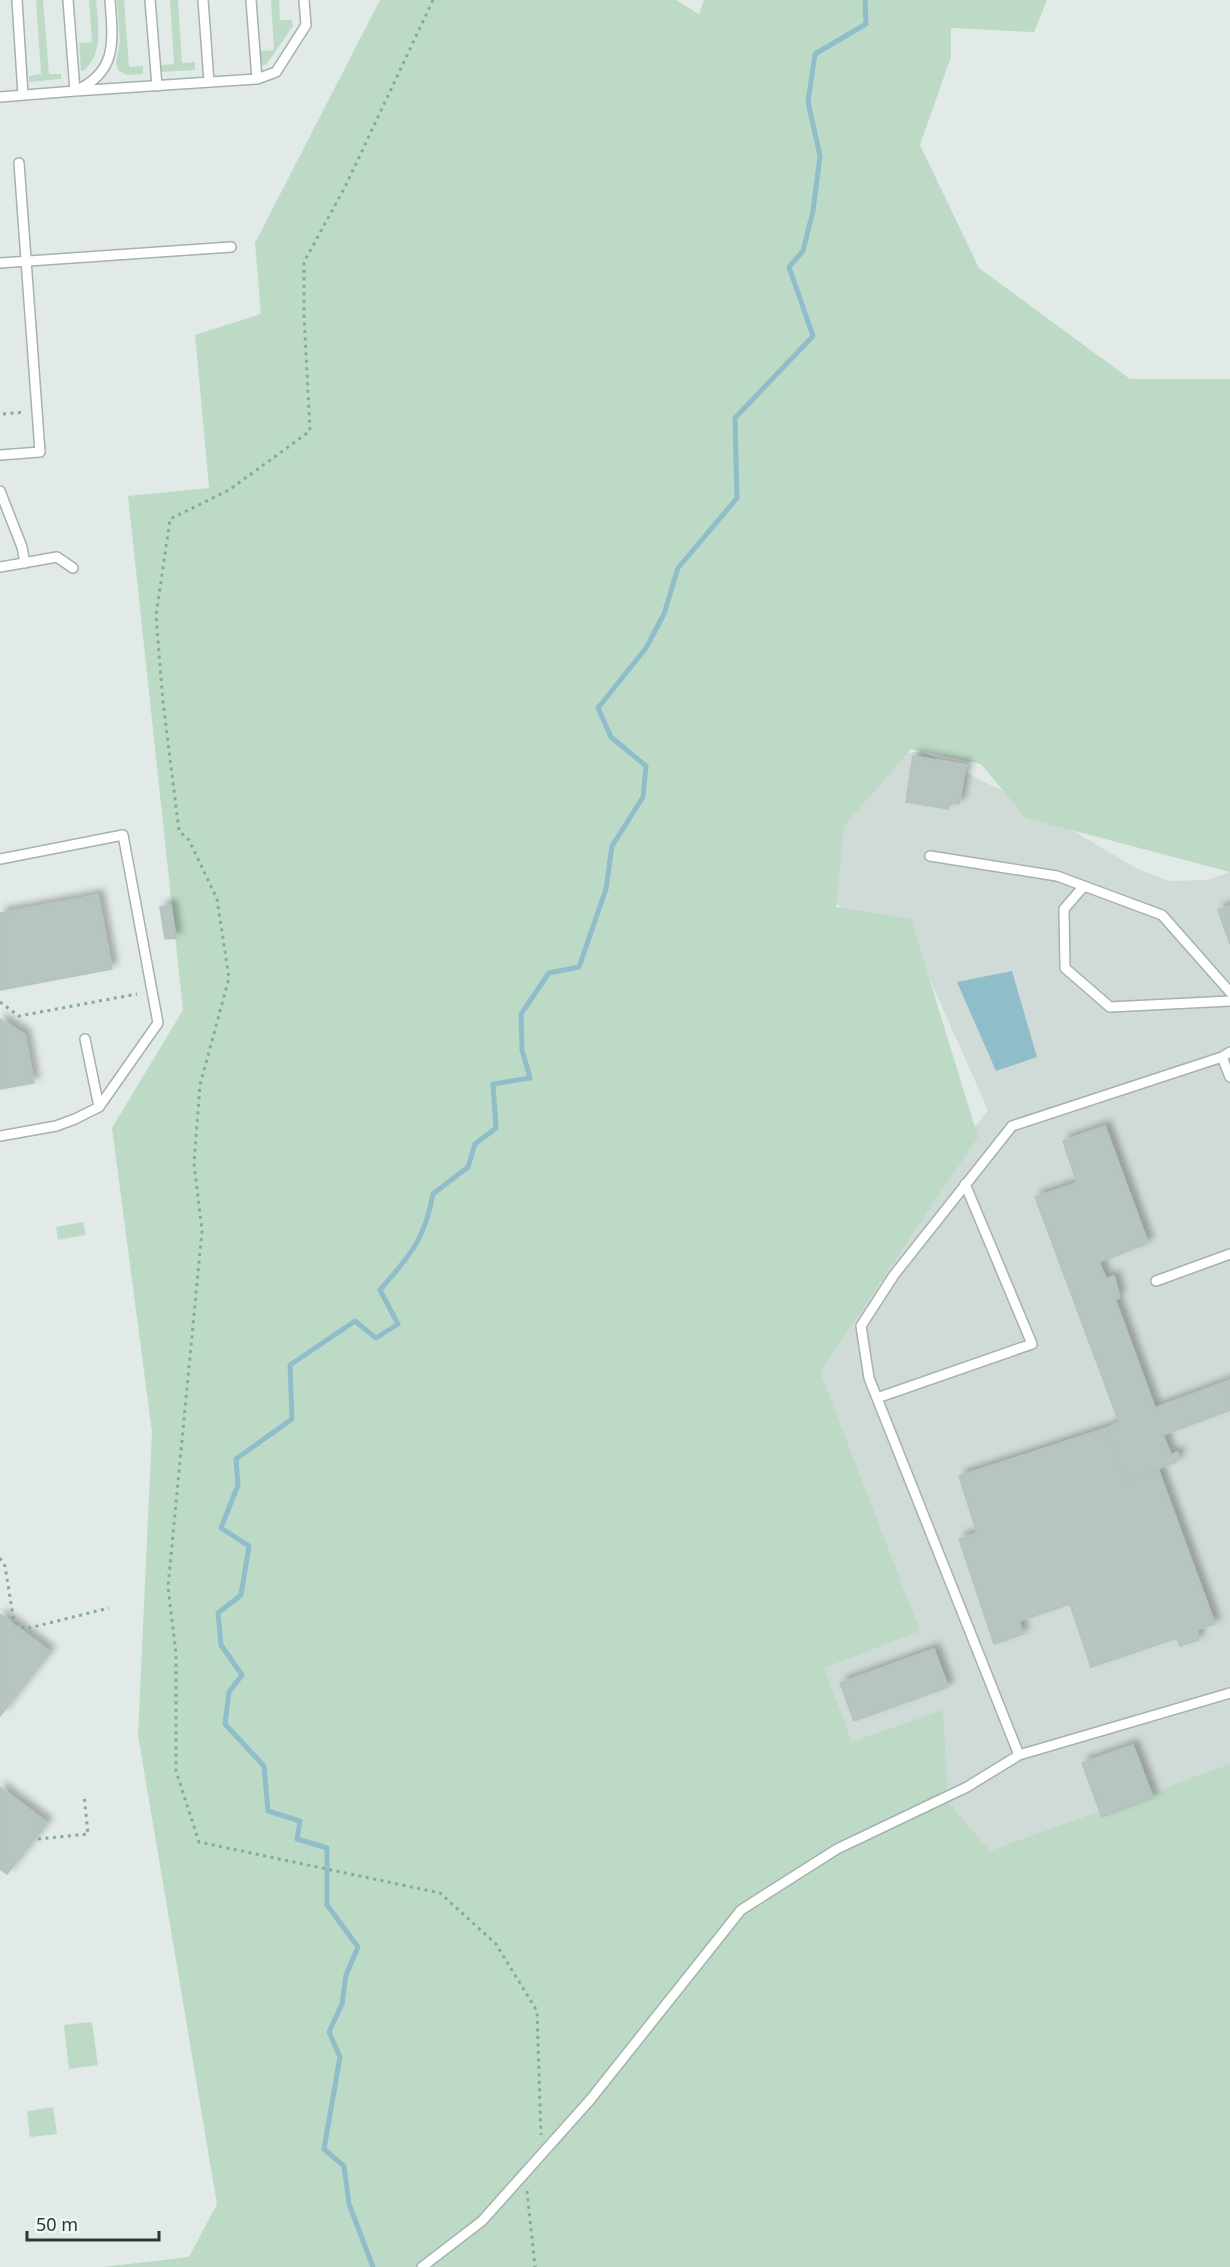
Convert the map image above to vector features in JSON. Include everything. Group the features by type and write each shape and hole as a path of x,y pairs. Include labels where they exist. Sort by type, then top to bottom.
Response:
{"lane":[{"path":"16,0 23,95"},
{"path":"68,0 75,91"},
{"path":"75,91 99,75 109,61 113,40 110,0"},
{"path":"150,0 156,86"},
{"path":"203,0 209,82"},
{"path":"251,0 257,79"},
{"path":"0,97 257,79 276,72 306,25 304,0"},
{"path":"0,454 40,452 20,163"},
{"path":"0,264 231,247"},
{"path":"0,491 22,547 25,563"},
{"path":"0,567 57,557 74,568"},
{"path":"0,859 123,835 158,1023 99,1107 56,1126 0,1136"},
{"path":"930,856 1057,876 1162,915 1230,992"},
{"path":"1084,886 1064,909 1065,968 1110,1007 1230,1001"},
{"path":"85,1039 99,1107"},
{"path":"1018,1755 869,1378 861,1326 894,1275 1012,1126 1226,1054 1230,1077"},
{"path":"877,1398 1032,1344 965,1184"},
{"path":"1156,1281 1230,1254"},
{"path":"422,2267 482,2221 525,2174 590,2100 741,1910 837,1849 967,1787 1018,1755 1230,1693"}],"path":[{"path":"433,0 346,185 304,262 304,315 310,431 229,490 170,519 156,616 163,702 179,831 189,840 217,899 229,978 200,1085 194,1163 202,1231 168,1587 176,1653 176,1771 199,1842 440,1893 496,1944 537,2012 542,2141"},
{"path":"3,414 38,411"},
{"path":"0,1002 20,1016 137,994"},
{"path":"0,1558 5,1566 14,1623 25,1629 109,1608"},
{"path":"38,1839 88,1834 84,1795"},
{"path":"525,2174 535,2267"}],"shaded area":[{"path":"922,751 1025,802 1134,867 1168,881 1207,880 1230,872 1230,1872 1016,1871 846,1752 759,1508 818,1330 988,1110 916,948 874,932 837,904 819,873 811,828 892,756"}],"green space":[{"path":"36,0 43,0 49,74 61,74 61,79 29,82 29,76 41,74"},
{"path":"89,0 96,0 97,46 91,62 85,70 81,71 79,43 92,42"},
{"path":"117,0 124,0 129,67 143,66 143,74 126,75 118,70 116,62 120,41"},
{"path":"170,0 178,0 182,63 195,62 195,70 162,72 161,65 174,64"},
{"path":"271,0 279,0 280,20 292,20 293,26 266,65 261,65 260,51 274,50"},
{"path":"380,0 676,0 699,14 704,0 1047,0 1034,32 951,28 951,57 920,145 979,268 1130,379 1230,379 1230,872 1026,818 981,764 911,749 844,826 836,907 911,919 978,1137 820,1372 920,1631 824,1668 852,1742 943,1710 948,1802 990,1851 1230,1764 1230,2267 103,2267 189,2257 217,2204 138,1735 152,1432 112,1128 183,1010 128,496 209,488 195,335 261,314 255,243"},
{"path":"83,1222 86,1235 58,1240 56,1227"},
{"path":"92,2022 98,2065 69,2069 64,2025"},
{"path":"53,2107 57,2134 30,2137 27,2111"}],"water":[{"path":"1012,971 1037,1057 996,1071 957,982"}],"building":[{"path":"913,756 966,765 959,804 949,803 948,809 906,802"},
{"path":"98,895 112,969 0,990 0,913"},
{"path":"171,905 176,938 165,939 160,907"},
{"path":"1230,906 1230,944 1218,910"},
{"path":"0,1019 25,1035 34,1083 0,1089"},
{"path":"1105,1126 1148,1243 1099,1262 1106,1279 1114,1276 1119,1294 1119,1298 1115,1299 1155,1408 1230,1380 1230,1410 1163,1435 1171,1455 1177,1452 1179,1455 1176,1462 1125,1481 1107,1428 1119,1422 1035,1197 1077,1183 1063,1141"},
{"path":"1107,1428 1125,1481 1158,1469 1215,1624 1198,1629 1198,1640 1180,1646 1177,1638 1091,1667 1070,1604 1019,1621 1023,1634 994,1644 959,1539 977,1533 959,1476"},
{"path":"0,1614 50,1652 0,1716"},
{"path":"934,1649 948,1687 854,1721 840,1683"},
{"path":"1133,1745 1153,1798 1102,1817 1082,1763"},
{"path":"0,1787 47,1823 7,1874 0,1869"}],"waterway":[{"path":"373,2267 349,2204 344,2166 324,2149 340,2057 329,2032 342,2004 346,1975 358,1947 327,1905 327,1848 297,1839 300,1821 268,1811 264,1766 225,1724 229,1692 242,1675 221,1645 218,1613 241,1595 249,1546 221,1528 238,1485 236,1459 292,1419 290,1365 355,1321 376,1338 398,1324 380,1290 414,1247 425,1224 433,1194 468,1167 475,1144 496,1128 493,1084 530,1078 522,1050 521,1014 549,973 579,967 606,889 612,846 643,797 646,766 611,737 598,708 646,648 664,614 678,568 737,498 735,418 813,336 789,267 803,251 813,211 820,156 808,102 815,54 866,24 865,0"}]}
